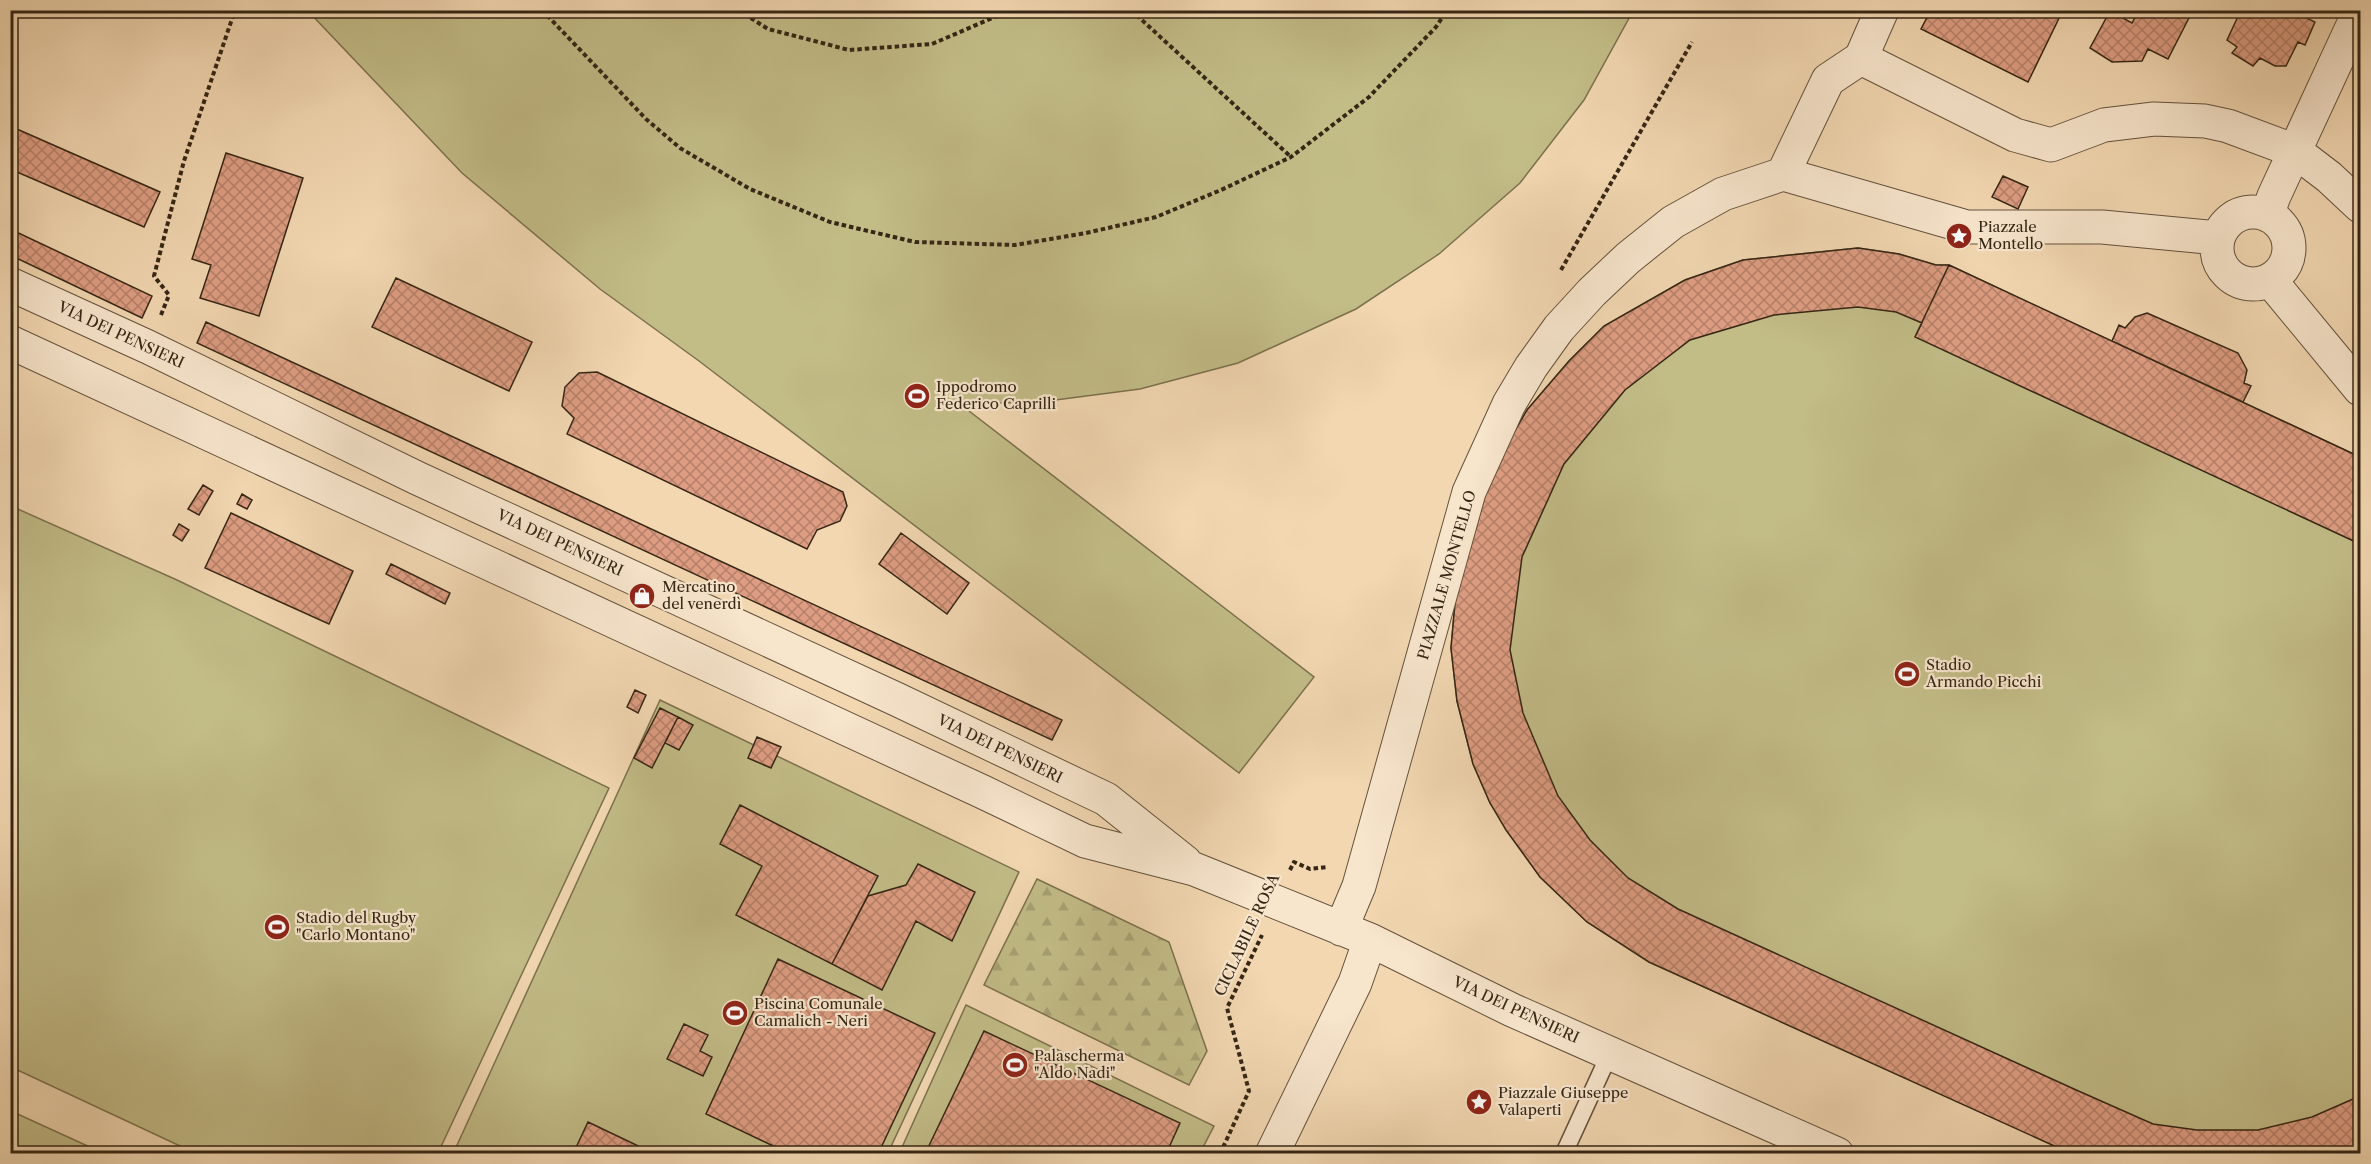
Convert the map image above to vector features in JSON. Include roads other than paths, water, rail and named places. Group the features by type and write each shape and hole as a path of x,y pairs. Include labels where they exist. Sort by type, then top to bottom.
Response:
{"street":[{"path":"1882,10 1861,58 1828,80 1784,174 1967,227 2102,227 2218,238"},
{"path":"2267,215 2360,10"},
{"path":"1861,58 2015,135 2051,146 2104,124 2154,119 2205,121 2228,126 2295,151 2361,206"},
{"name":"PIAZZALE MONTELLO","path":"1272,1154 1355,983 1359,886 1469,492 1509,404 1530,367 1559,328 1628,258 1673,222 1723,194 1784,174"},
{"path":"2254,212 2267,215 2284,229 2288,239 2289,252 2279,273 2270,280 2258,284 2246,284 2235,280 2225,272 2218,256 2218,238 2223,227 2231,219 2242,214 2254,212"},
{"path":"2270,280 2361,389"},
{"name":"VIA DEI PENSIERI","path":"10,284 148,347 417,478 885,694 1106,799 1194,869"},
{"name":"VIA DEI PENSIERI","path":"10,342 983,792 1085,842 1194,869 1278,902 1356,935 1512,1010 1837,1154"}],"lane":[{"path":"1566,1149 1610,1053"}],"place":[{"name":"Piazzale Montello","path":"1959,236"},
{"name":"Ippodromo Federico Caprilli","path":"917,396"},
{"name":"Mercatino del venerdì","path":"642,596"},
{"name":"Stadio Armando Picchi","path":"1907,674"},
{"name":"Stadio del Rugby \"Carlo Montano\"","path":"277,927"},
{"name":"Piscina Comunale Camalich - Neri","path":"735,1013"},
{"name":"Palascherma \"Aldo Nadi\"","path":"1015,1065"},
{"name":"Piazzale Giuseppe Valaperti","path":"1479,1102"}]}
